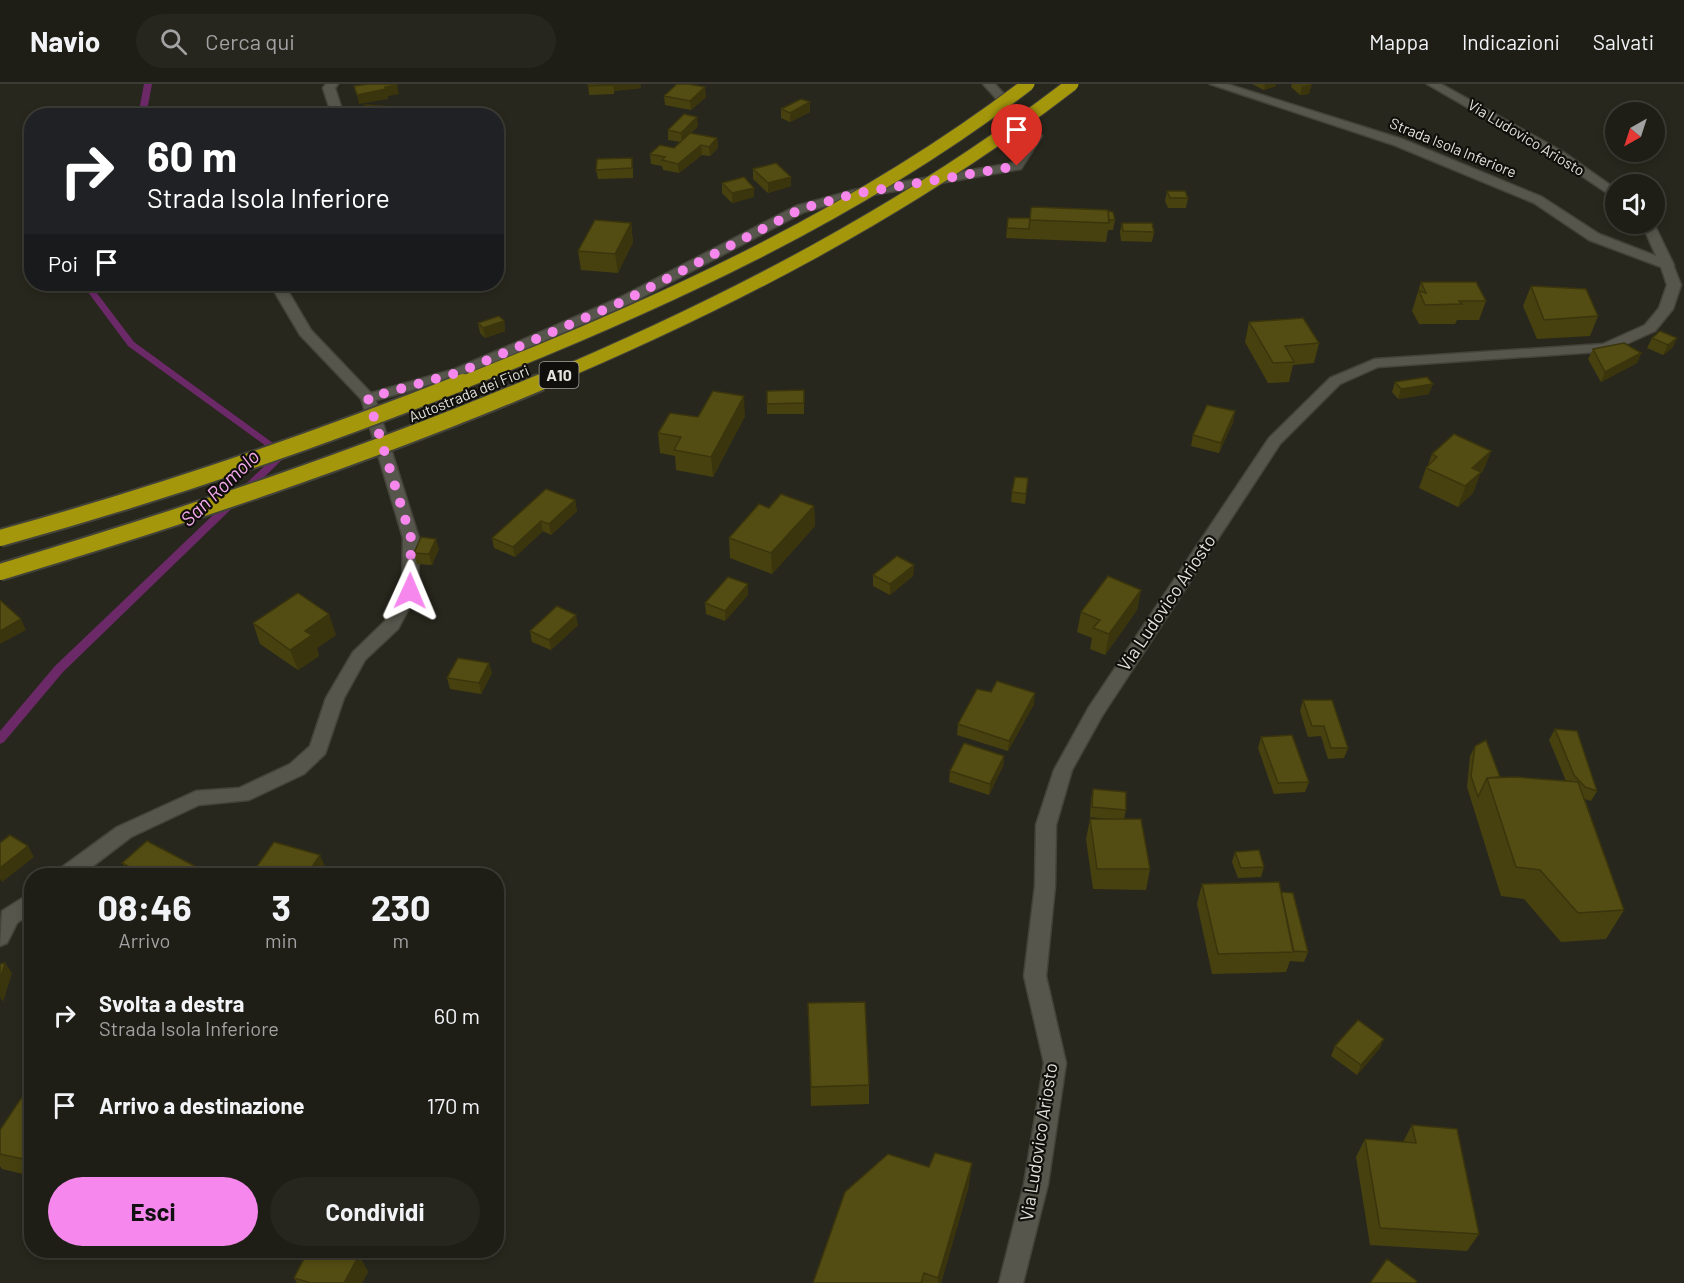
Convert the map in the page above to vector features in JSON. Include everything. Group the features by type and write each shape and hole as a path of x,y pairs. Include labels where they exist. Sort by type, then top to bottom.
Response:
{"highway":[{"name":"Autostrada dei Fiori","path":"0,538 230,467 428,397 573,339 725,268 847,204 935,151 1028,84"},
{"name":"Autostrada dei Fiori","path":"0,572 260,492 437,425 581,366 727,299 860,229 962,166 1072,84"}],"street":[{"path":"332,84 329,88 335,108"},
{"path":"368,398 460,372 624,301 801,209 854,194 1017,166 1036,136 989,84"},
{"name":"Strada Isola Inferiore","path":"1216,84 1398,142 1538,200 1594,237 1667,265"},
{"name":"Via Ludovico Ariosto","path":"1433,84 1559,155 1605,187"},
{"name":"Via Ludovico Ariosto","path":"1011,1283 1036,1184 1055,1063 1035,976 1045,886 1046,825 1063,770 1095,712 1274,441 1335,381 1375,363 1606,348 1650,328 1666,309 1674,285 1653,234"},
{"path":"76,868 123,832 196,798 242,795 297,769 318,749 335,698 359,656 392,625 410,591 411,538 368,398 305,332 281,291"},
{"path":"0,938 9,917 24,906"}],"building":[{"path":"588,84 613,84 613,85 588,86"},
{"path":"677,84 705,87 690,101 664,96"},
{"path":"397,85 357,95 354,86"},
{"path":"801,99 810,102 790,113 781,109"},
{"path":"365,105 393,107 392,108 363,108"},
{"path":"684,114 697,117 681,133 668,130"},
{"path":"690,133 717,138 709,147 701,145 678,164 662,160 665,157 650,154 660,145 674,148"},
{"path":"632,158 632,168 596,170 597,159"},
{"path":"776,163 791,177 768,183 753,169"},
{"path":"744,177 754,188 732,193 722,183"},
{"path":"1167,191 1185,191 1188,198 1170,198"},
{"path":"1031,208 1108,210 1109,223 1030,220"},
{"path":"1108,211 1113,212 1115,220 1109,220"},
{"path":"1008,218 1030,218 1029,229 1007,228"},
{"path":"595,220 631,223 615,254 578,251"},
{"path":"1122,223 1152,223 1154,232 1123,231"},
{"path":"1421,282 1476,282 1486,301 1425,305 1419,291 1426,293"},
{"path":"1531,286 1586,289 1598,316 1544,320"},
{"path":"499,316 504,321 483,328 478,323"},
{"path":"1303,318 1319,343 1285,346 1294,362 1273,363 1249,322"},
{"path":"1660,331 1677,338 1668,345 1652,338"},
{"path":"1624,343 1641,353 1605,372 1593,349"},
{"path":"1427,377 1433,384 1401,389 1395,382"},
{"path":"804,390 804,403 767,404 767,391"},
{"path":"713,391 744,396 711,457 674,450 681,437 658,433 670,413 698,417"},
{"path":"1207,405 1235,411 1221,443 1193,435"},
{"path":"1454,434 1491,451 1472,468 1481,472 1465,486 1426,468 1437,457 1432,454"},
{"path":"1015,477 1028,478 1026,494 1012,492"},
{"path":"546,489 575,500 549,524 541,521 513,547 492,538"},
{"path":"781,494 814,506 771,553 729,538 759,504 769,508"},
{"path":"421,537 436,539 429,554 414,553"},
{"path":"897,556 914,565 890,584 873,575"},
{"path":"1108,576 1141,590 1109,634 1093,628 1100,620 1081,612"},
{"path":"728,577 748,584 725,611 705,603"},
{"path":"298,593 329,614 305,631 312,635 290,650 253,623"},
{"path":"0,600 21,619 0,631"},
{"path":"557,606 576,615 549,640 530,631"},
{"path":"458,658 489,663 479,683 447,678"},
{"path":"997,681 1035,693 1009,741 958,724 977,689 991,692"},
{"path":"1303,700 1332,700 1348,748 1331,748 1324,726 1312,726"},
{"path":"1555,729 1577,731 1597,791 1585,787 1574,775"},
{"path":"1292,735 1309,782 1278,783 1261,737"},
{"path":"1486,740 1500,777 1487,778 1478,797 1471,776 1475,746"},
{"path":"964,743 1004,756 990,784 950,771"},
{"path":"1516,777 1578,782 1624,910 1578,913 1540,870 1516,867 1487,778"},
{"path":"1093,789 1126,792 1126,810 1092,807"},
{"path":"1090,819 1141,819 1150,869 1097,869"},
{"path":"10,835 28,846 0,868 0,843"},
{"path":"147,841 198,868 131,868 122,863"},
{"path":"274,842 320,855 311,868 256,868"},
{"path":"1259,850 1264,867 1241,868 1235,852"},
{"path":"1279,882 1294,952 1218,954 1202,884"},
{"path":"1281,892 1293,893 1308,952 1293,951"},
{"path":"5,963 0,979 0,964"},
{"path":"865,1002 869,1085 811,1087 808,1003"},
{"path":"1358,1020 1384,1039 1361,1065 1335,1046"},
{"path":"24,1094 24,1159 0,1154 0,1130"},
{"path":"1412,1125 1457,1129 1479,1234 1380,1228 1365,1139 1416,1143"},
{"path":"935,1153 972,1163 938,1278 924,1273 921,1283 813,1283 845,1192 888,1154 929,1167"},
{"path":"304,1258 357,1258 344,1283 307,1283 294,1278"},
{"path":"1387,1259 1417,1281 1415,1283 1370,1283"}],"waterway":[{"name":"San Romolo","path":"144,108 148,84"},
{"name":"San Romolo","path":"0,739 59,669 283,454 131,344 91,291"}],"route":[{"path":"410,591 411,538 368,398 460,372 624,301 801,209 854,194 1017,166"}]}
